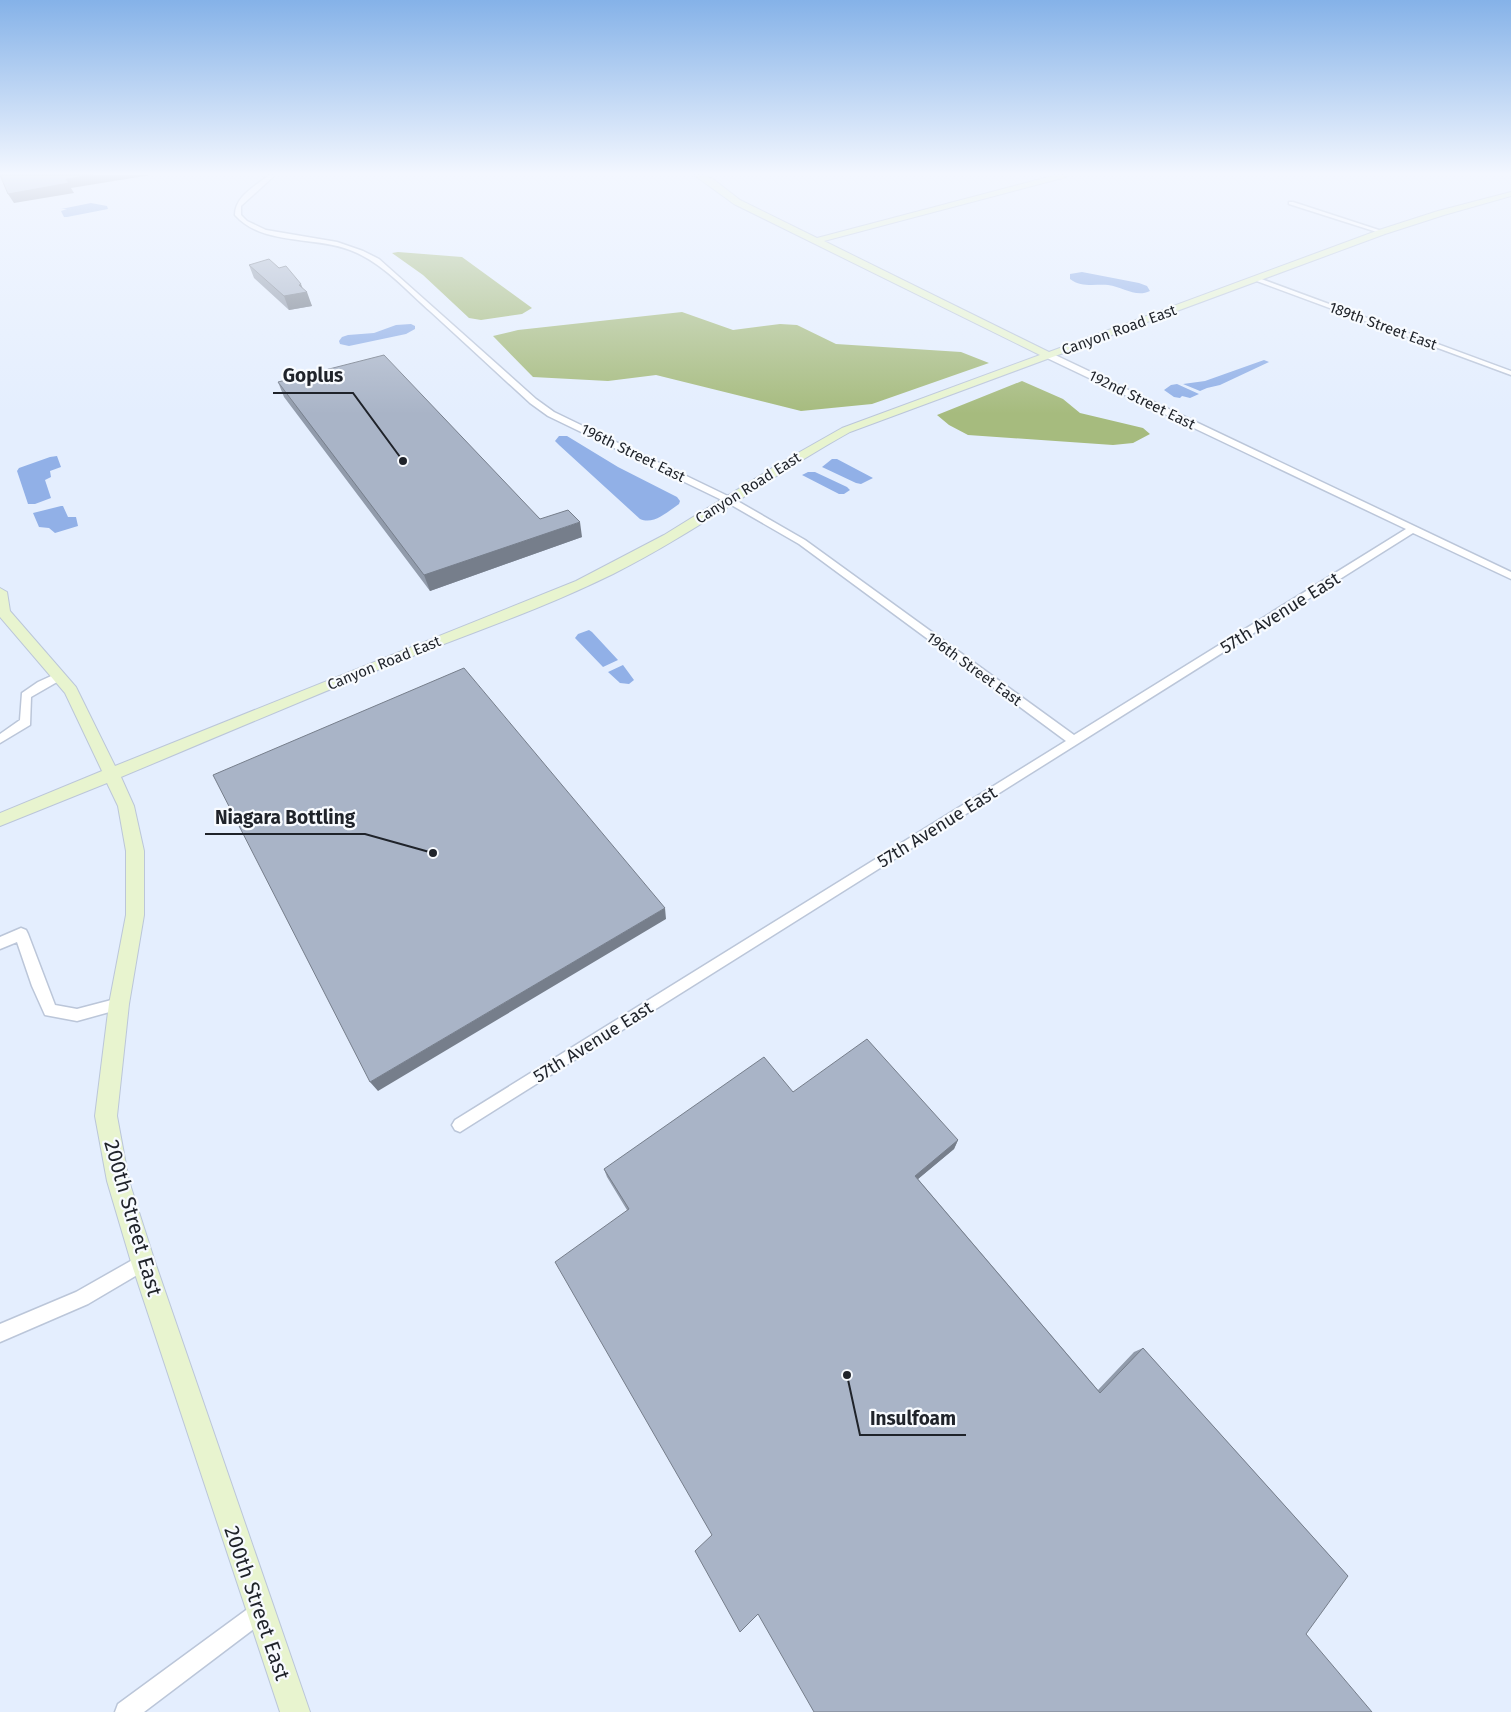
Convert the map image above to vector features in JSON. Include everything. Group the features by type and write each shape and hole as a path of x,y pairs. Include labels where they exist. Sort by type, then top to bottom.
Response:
{"street":[{"name":"196th Street East","path":"367,255 384,266 539,405 556,416 730,501 802,542 1074,741"},
{"name":"192nd Street East","path":"844,255 1050,356 1511,576"},
{"name":"Canyon Road East","path":"4,818 561,592 652,548 730,501 804,452 846,430 1321,255"},
{"name":"189th Street East","path":"1256,279 1511,373"},
{"name":"57th Avenue East","path":"460,1125 1413,530"},
{"name":"200th Street East","path":"0,592 3,612 71,691 126,806 135,851 135,915 119,1004 106,1116 118,1181 143,1262 295,1712"},
{"path":"0,738 26,722 26,696 60,676"},
{"path":"0,943 21,934 39,986 50,1010 77,1015 119,1004"},
{"path":"0,1334 82,1298 143,1262"},
{"path":"126,1712 260,1612"}],"green space":[{"path":"395,255 462,257 532,308 522,314 481,320 469,318 423,275"},
{"path":"682,312 733,330 780,324 797,325 836,344 961,352 989,363 872,404 801,411 656,375 608,381 533,377 493,336 518,330"},
{"path":"1022,381 1063,399 1080,413 1143,428 1150,434 1133,443 1113,445 968,435 949,425 937,415"}],"water":[{"path":"1082,272 1139,283 1147,286 1150,291 1135,293 1108,285 1079,284 1070,279 1070,274"},
{"path":"411,324 415,326 415,329 406,334 349,346 340,344 339,341 342,337 348,335 374,333 396,325"},
{"path":"1264,360 1269,362 1220,385 1200,391 1183,384 1205,381"},
{"path":"1177,384 1199,394 1190,398 1182,396 1180,398 1174,397 1164,390 1171,385"},
{"path":"559,436 567,436 618,467 677,497 680,501 679,504 655,519 640,519 555,441"},
{"path":"57,456 61,467 50,471 51,477 45,480 51,498 35,504 28,504 17,471 19,468"},
{"path":"832,459 837,459 873,478 861,484 856,483 822,467"},
{"path":"808,472 815,472 850,490 844,494 839,494 802,475"},
{"path":"63,506 68,517 76,517 78,526 55,533 49,528 39,527 33,513"},
{"path":"589,630 618,660 603,667 575,638 578,634"},
{"path":"623,665 634,680 629,684 620,683 608,672"}],"building":[{"path":"269,259 279,268 286,266 301,284 299,285 307,292 284,296 249,265"},
{"path":"384,355 540,519 568,510 580,522 424,575 278,382"},
{"path":"464,668 665,908 370,1082 213,775"},
{"path":"867,1039 958,1140 915,1176 1100,1393 1143,1348 1348,1576 1306,1634 1372,1712 814,1712 758,1614 740,1632 695,1551 712,1535 555,1262 629,1209 604,1169 764,1057 793,1092"}],"place":[{"name":"Goplus","path":"403,461"},
{"name":"Niagara Bottling","path":"433,853"},
{"name":"Insulfoam","path":"847,1375"}]}
